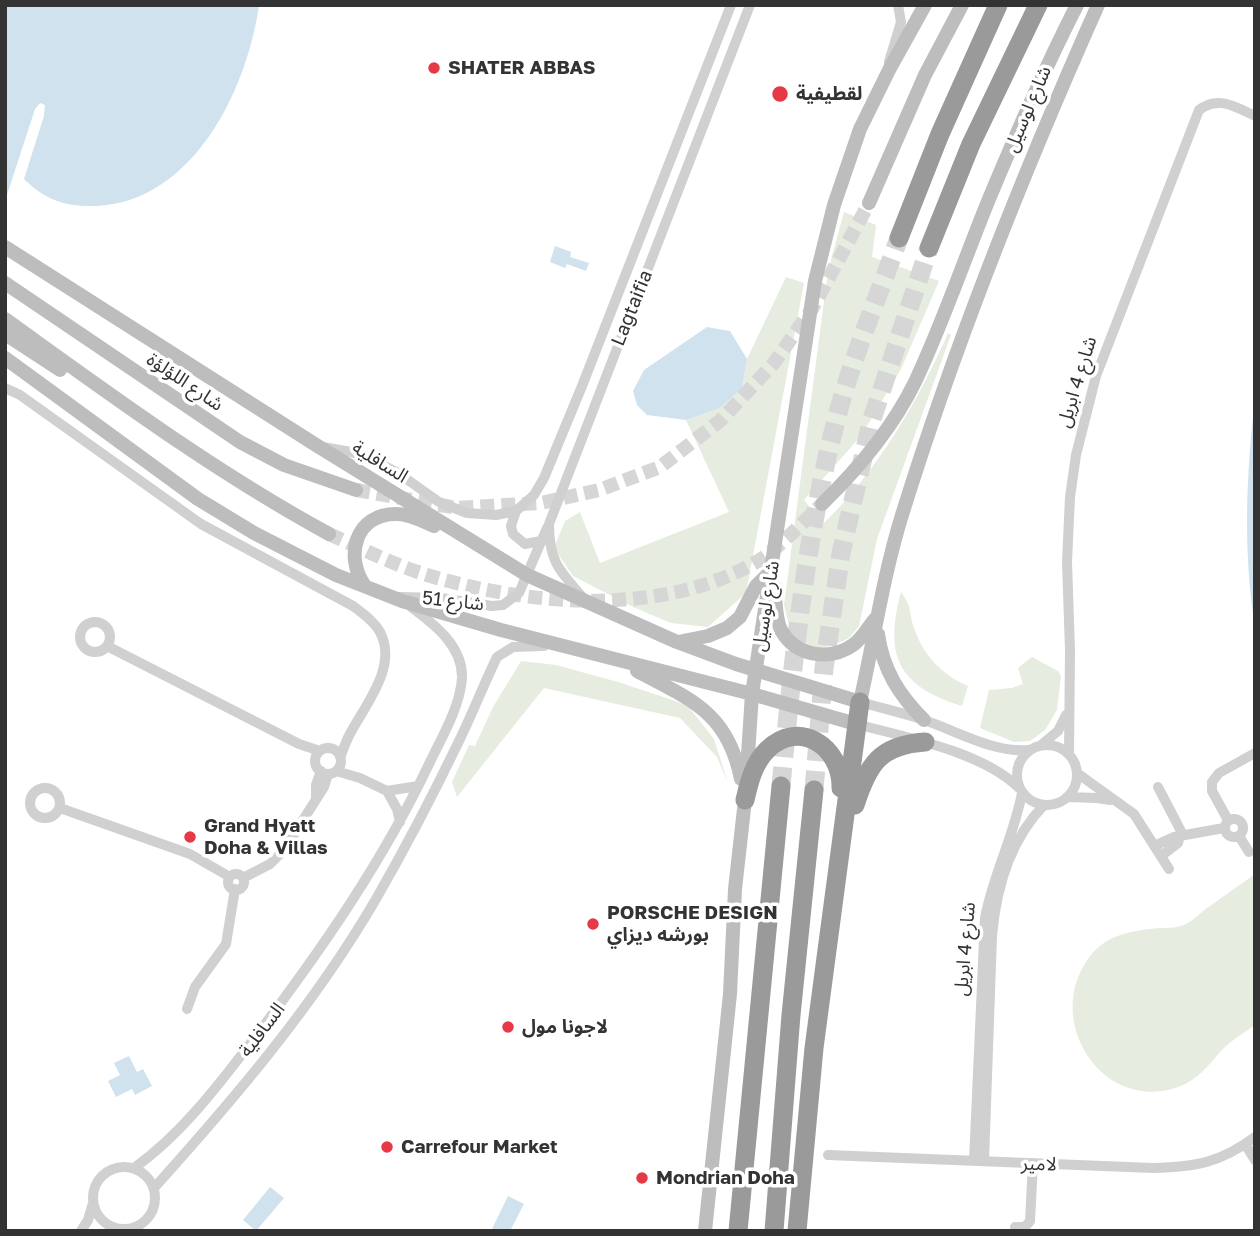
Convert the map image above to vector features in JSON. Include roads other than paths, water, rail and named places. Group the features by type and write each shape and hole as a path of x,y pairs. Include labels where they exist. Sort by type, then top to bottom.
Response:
{"highway":[{"path":"899,238 940,134 999,5"},
{"name":"شارع لوسيل","path":"929,248 971,144 1038,5"},
{"path":"797,1231 814,1048 860,702"},
{"path":"745,800 752,775 766,750 790,737 816,740 833,756 839,766 839,849"},
{"path":"839,849 862,782 874,762 896,746 925,742"},
{"path":"738,1231 781,786"},
{"path":"774,1231 791,1015 814,790"}],"street":[{"path":"541,541 526,544 513,534 516,511 534,495 550,465 731,5"},
{"name":"Lagtaifia","path":"588,604 553,560 549,524 750,5"},
{"path":"886,77 901,22 898,5"},
{"name":"شارع لوسيل","path":"705,1231 729,1006 735,889 745,800 752,694 815,281 834,205 860,129 925,5"},
{"path":"869,203 925,75 962,5"},
{"name":"شارع لوسيل","path":"822,504 844,483 877,442 914,384 1052,54 1077,5"},
{"path":"860,702 902,517 964,332 1036,146 1098,5"},
{"name":"شارع 4 ابريل","path":"1069,754 1068,532 1076,455 1096,376 1199,110 1205,105 1220,102 1255,116"},
{"name":"السافلية","path":"5,247 316,445 527,575 677,642 756,669"},
{"path":"5,276 67,324"},
{"name":"شارع اللؤلؤة","path":"5,283 240,442 296,470 356,490"},
{"path":"5,319 97,386 258,495 329,534"},
{"path":"5,334 64,372 97,386"},
{"name":"السافلية","path":"5,358 198,499 281,548 365,586 397,599 501,630 752,694"},
{"path":"5,388 20,395 201,524 353,606 381,633 385,654 383,668 369,703 349,734 333,767 316,785 316,798 284,850 270,864 243,878"},
{"path":"316,445 371,459 398,473 451,508 482,515 516,511"},
{"path":"365,586 354,566 355,543 360,533 377,517 388,514 411,516 477,545"},
{"name":"شارع 51","path":"397,599 441,598 503,606 519,593 549,524"},
{"path":"771,571 780,629 788,639 809,653 825,656 855,643 878,615"},
{"path":"677,642 708,636 727,628 740,617 756,586 771,571"},
{"name":"السافلية","path":"134,1168 160,1150 224,1076 306,970 400,822 446,729 459,694 462,677 456,654 446,636 397,599"},
{"path":"878,615 880,650 886,667 902,696 924,720"},
{"name":"السافلية","path":"154,1188 244,1086 344,952 377,898 430,798 497,657 513,647 530,645 577,649"},
{"path":"107,646 299,744 320,751 331,748 349,734"},
{"path":"617,661 690,699 719,726 727,735 736,757 745,800"},
{"path":"756,669 924,720 995,747 1029,750 1041,745 1056,746 1069,754 1077,773 1135,814 1169,869"},
{"path":"752,694 925,742 988,766 1005,775 1031,801 1044,805 1056,804 1067,797 1073,790 1077,773"},
{"name":"شارع 4 ابريل","path":"1041,745 1058,732 1069,704"},
{"path":"299,744 315,761 387,791 418,786"},
{"path":"988,766 995,747"},
{"path":"331,748 333,767"},
{"path":"1021,791 1016,777 1018,765 1029,750"},
{"path":"315,761 320,751"},
{"path":"1239,836 1229,836 1212,792 1212,782 1219,773 1255,753"},
{"path":"1158,787 1182,836"},
{"path":"387,791 397,809 400,822"},
{"name":"شارع 4 ابريل","path":"979,1161 984,1028 993,920 1001,871 1021,791"},
{"path":"1067,797 1097,798 1123,806"},
{"name":"شارع 4 ابريل","path":"1001,871 1021,834 1044,805"},
{"path":"60,808 190,854 230,877"},
{"path":"1154,846 1174,837 1226,824 1236,818 1242,822 1243,829 1239,836"},
{"path":"1161,856 1178,843 1182,836"},
{"path":"1239,836 1249,852"},
{"path":"235,890 228,884 230,877 235,874 243,878"},
{"path":"187,1009 195,987 226,944 235,890 243,885 243,878"},
{"path":"306,970 322,982"},
{"name":"لامير","path":"828,1155 1182,1167 1222,1158 1255,1137"},
{"path":"1245,1144 1255,1160"},
{"path":"1015,1227 1025,1227 1030,1221 1033,1163"},
{"path":"81,1231 88,1220 95,1187 104,1174 118,1167 134,1168 146,1176 154,1188 153,1212 141,1225 124,1230 108,1225 93,1203"}],"water":[{"path":"5,5 259,5 253,38 242,72 228,105 209,136 187,163 161,185 130,200 96,206 57,201 24,179 44,116 45,105 40,103 35,109 5,201"},
{"path":"555,246 571,252 570,257 589,263 586,271 567,264 565,268 550,262"},
{"path":"707,327 730,331 747,359 742,388 720,408 686,420 647,415 637,405 633,391 644,370"},
{"path":"1255,399 1255,628 1247,514"},
{"path":"129,1056 137,1072 143,1069 152,1086 135,1095 132,1089 116,1097 108,1081 120,1075 114,1063"},
{"path":"270,1187 284,1198 256,1231 243,1220"},
{"path":"508,1196 524,1204 510,1231 491,1231"}],"tunnel":[{"path":"356,490 457,508 541,503 599,490 660,467 721,420 774,363 812,309 869,203"},
{"path":"781,786 802,596 828,455 852,366 899,238"},
{"path":"814,790 824,668 841,553 872,419 929,248"},
{"path":"329,534 402,566 467,586 508,594 595,601 681,591 721,579 766,556 822,504"}],"place":[{"name":"SHATER ABBAS","path":"434,68"},
{"name":"لقطيفية","path":"780,94"},
{"name":"Grand Hyatt Doha & Villas","path":"190,837"},
{"name":"PORSCHE DESIGN بورشه ديزاي","path":"593,924"},
{"name":"لاجونا مول","path":"508,1027"},
{"name":"Carrefour Market","path":"387,1147"},
{"name":"Mondrian Doha","path":"642,1178"}]}
